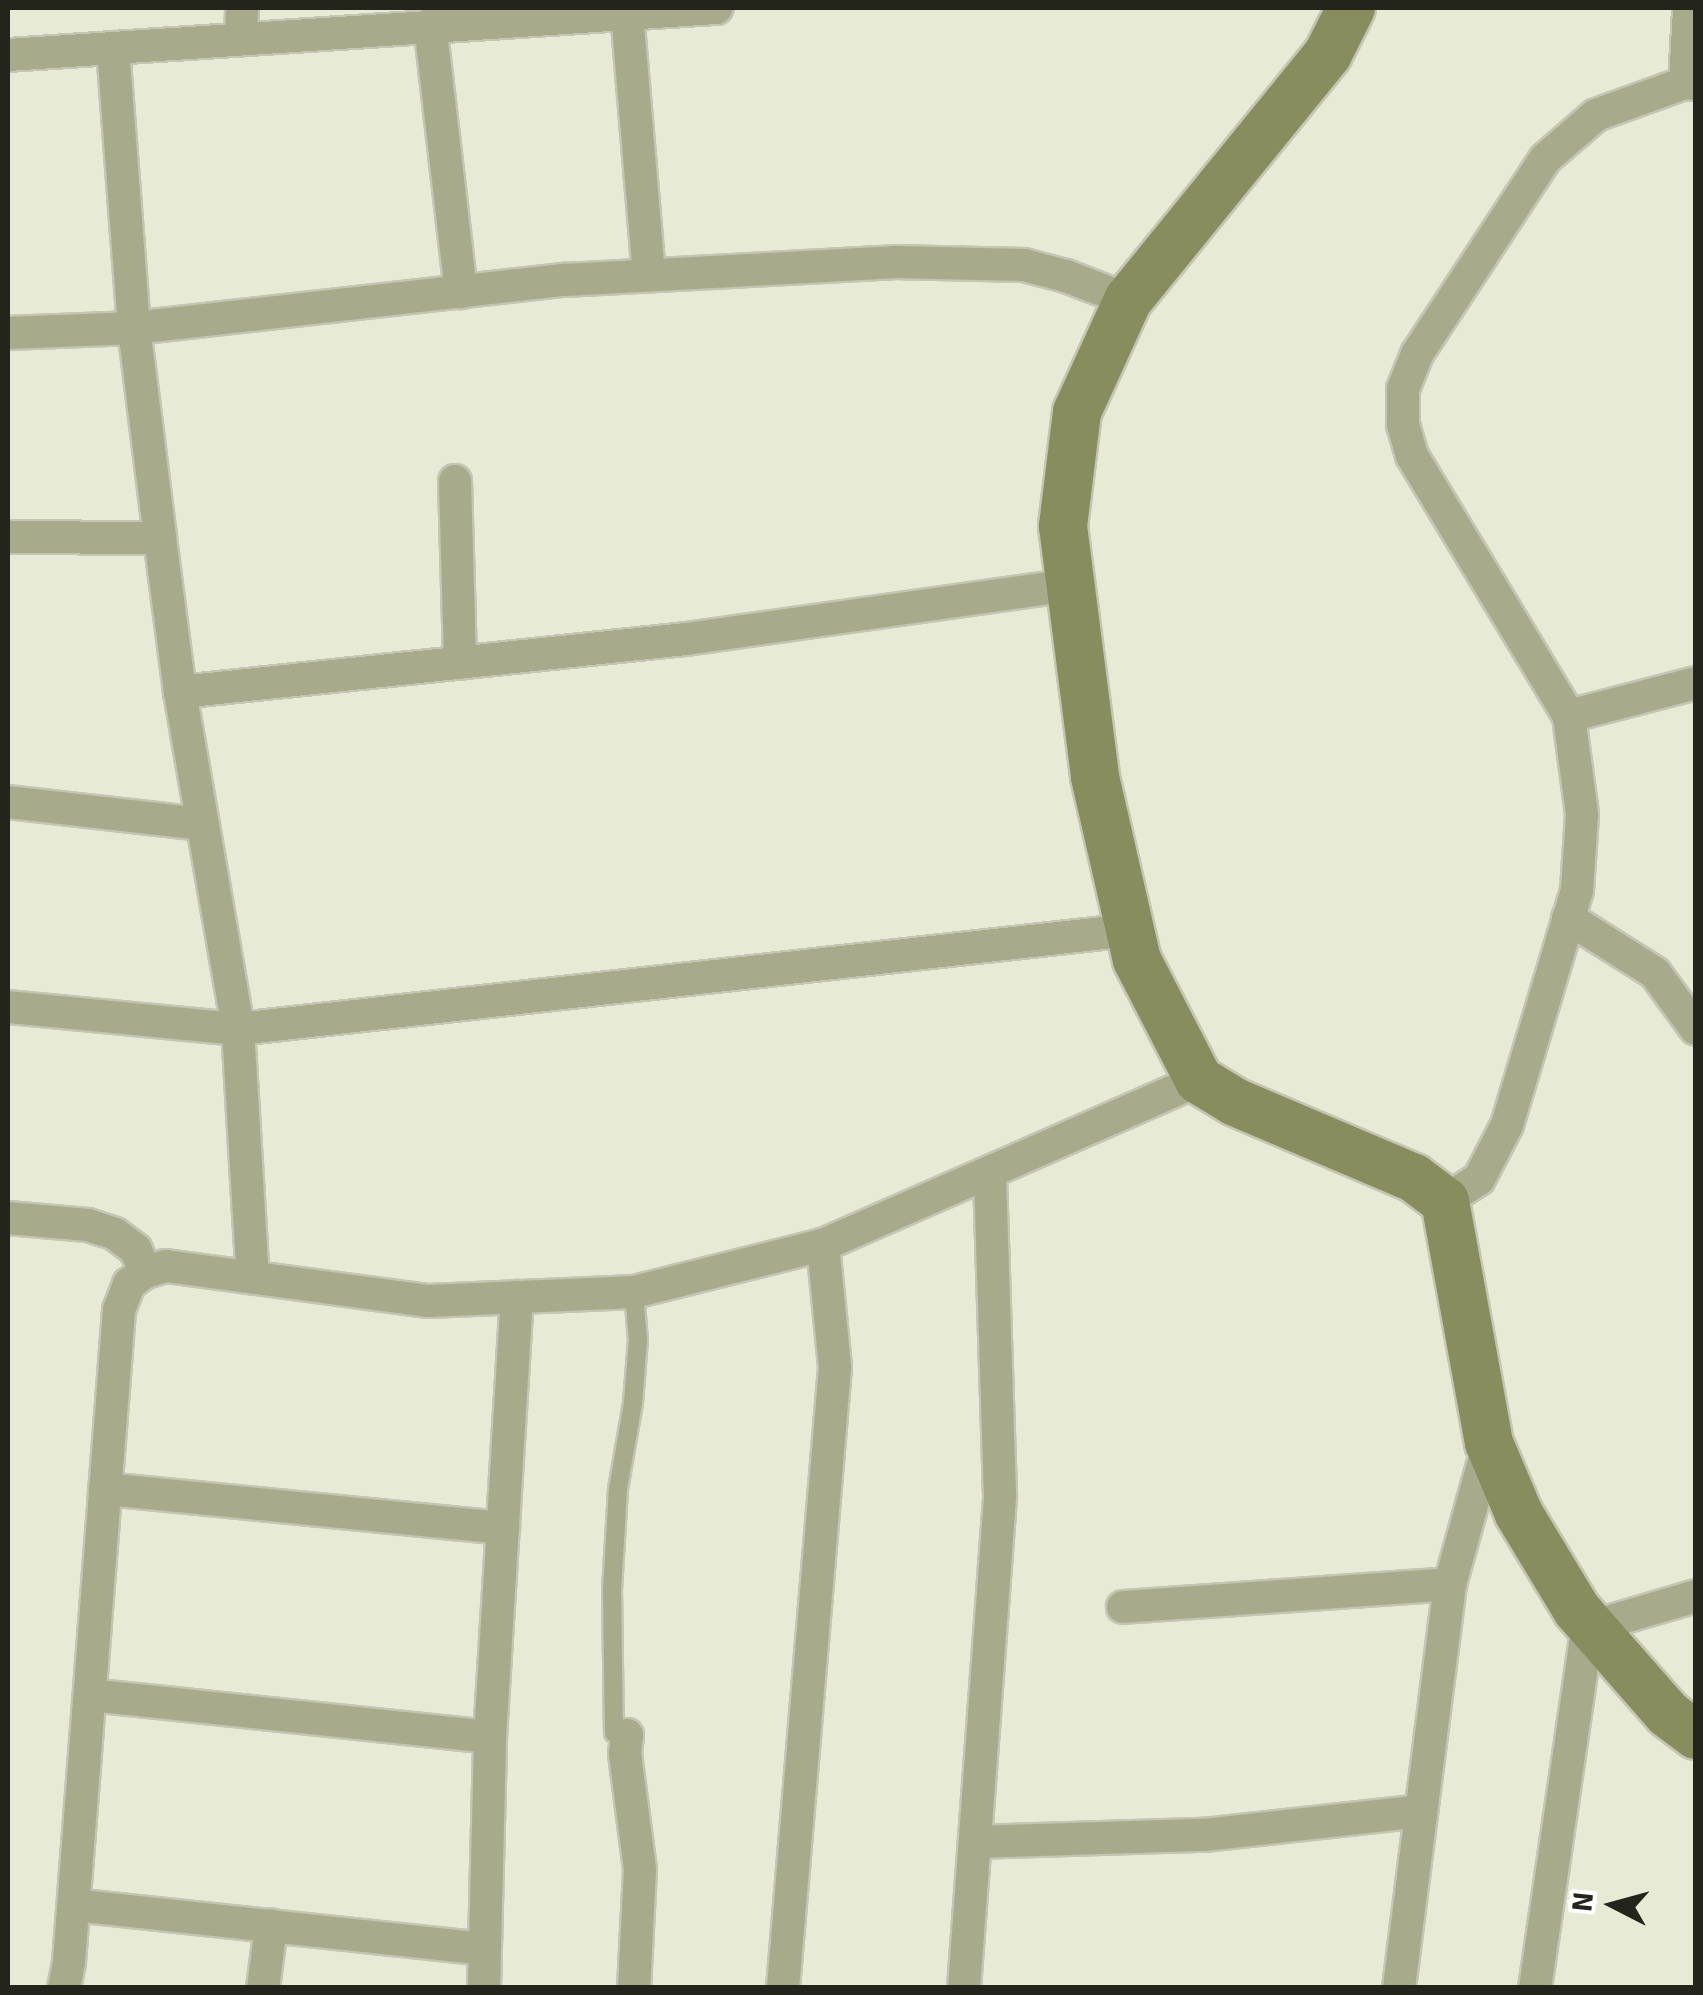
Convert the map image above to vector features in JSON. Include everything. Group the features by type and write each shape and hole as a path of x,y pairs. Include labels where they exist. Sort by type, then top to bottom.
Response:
{"main road":[{"path":"1351,8 1328,54 1128,300 1078,412 1063,526 1094,777 1136,960 1199,1080 1267,1116 1414,1178 1446,1201 1489,1443 1518,1514 1577,1610 1668,1714 1696,1735"}],"street":[{"path":"8,55 113,48 241,23 430,24 716,8"},
{"path":"1446,1201 1479,1180 1507,1124 1577,890 1582,814 1569,716 1412,456 1403,424 1403,388 1417,354 1546,159 1596,115 1690,83 1689,8"},
{"path":"627,13 649,274"},
{"path":"430,24 460,292"},
{"path":"113,48 134,328 160,538 180,692 238,1029 253,1278"},
{"path":"8,333 134,328 649,274 894,262 1024,266 1066,276 1128,300"},
{"path":"455,481 460,663"},
{"path":"8,538 160,538"},
{"path":"180,692 686,639 1070,585"},
{"path":"1569,716 1696,682"},
{"path":"8,802 202,824"},
{"path":"1568,918 1654,973 1696,1028"},
{"path":"8,1007 238,1029 1130,930"},
{"path":"64,1988 74,1906 119,1310 129,1284 146,1272 166,1266 429,1302 634,1292 822,1244 1199,1080"},
{"path":"964,1988 1000,1496 990,1174"},
{"path":"8,1218 88,1225 115,1234 136,1250 146,1272"},
{"path":"783,1988 835,1367 822,1244"},
{"path":"484,1988 490,1737 518,1298"},
{"path":"1398,1988 1450,1584 1489,1443"},
{"path":"105,1489 503,1528"},
{"path":"1124,1607 1450,1584"},
{"path":"1535,1988 1582,1657 1594,1626 1696,1596"},
{"path":"90,1695 490,1737"},
{"path":"620,1734 640,1870 634,1988"},
{"path":"975,1842 1204,1835 1421,1811"},
{"path":"74,1906 485,1949"},
{"path":"263,1988 271,1926"}],"lane":[{"path":"620,1734 612,1590 618,1489 637,1355 634,1292"}]}
